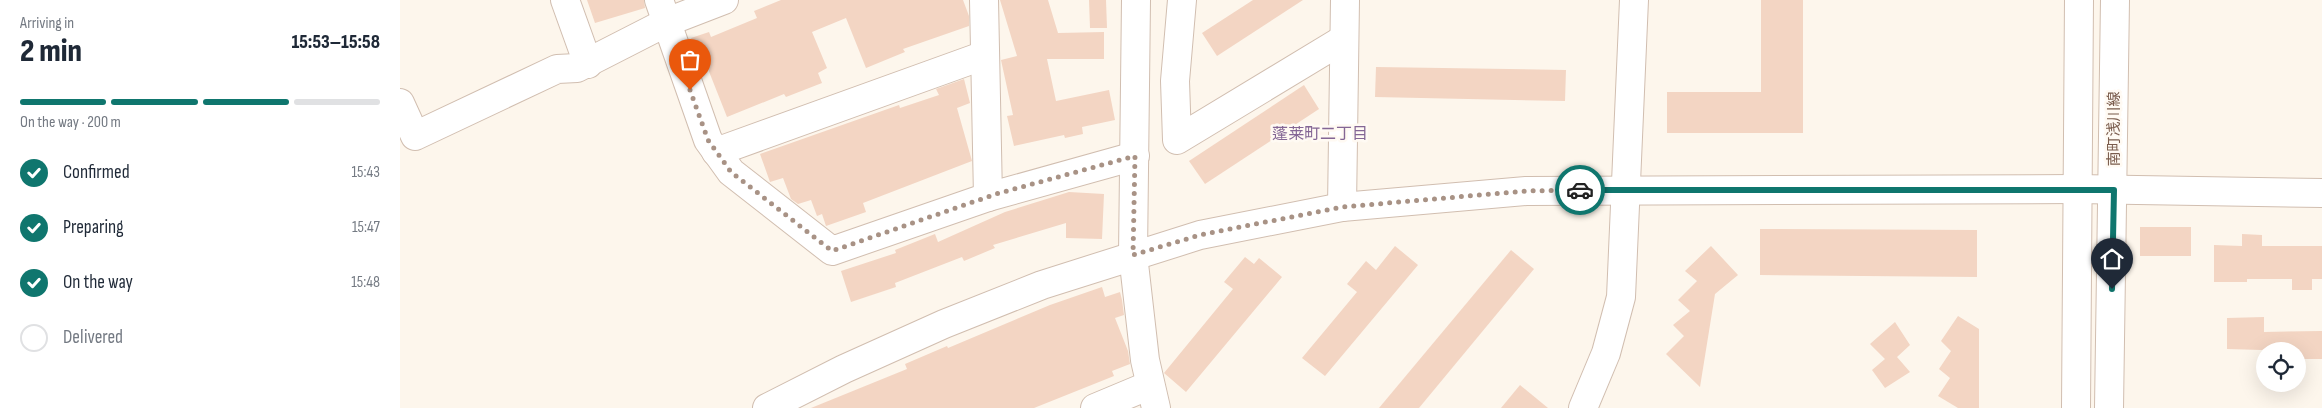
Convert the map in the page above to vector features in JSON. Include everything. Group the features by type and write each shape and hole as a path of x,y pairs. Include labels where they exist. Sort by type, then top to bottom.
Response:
{"street":[{"path":"565,0 588,64"},
{"path":"400,103 415,136 556,69 577,68 588,64 663,11 724,0"},
{"path":"984,0 988,197"},
{"path":"1095,408 1153,396 1145,360 1133,255 1136,0"},
{"path":"1182,0 1175,81 1177,140 1344,39"},
{"path":"1342,207 1345,0"},
{"path":"1583,408 1606,353 1621,297 1634,0"},
{"path":"2076,408 2079,0"},
{"name":"南町浅川線","path":"2109,408 2114,190 2115,0"},
{"path":"663,11 708,140 716,152 731,172 832,251 988,197 1135,156"},
{"path":"716,152 985,55"},
{"path":"767,408 844,369 944,324 1042,285 1200,235 1342,207 1526,191 2077,189 2322,193"}],"building":[{"path":"587,0 644,0 645,8 595,23"},
{"path":"781,0 963,0 969,16 969,26 903,49 905,52 866,68 846,18 812,32 827,68 818,73 822,83 786,97 784,94 727,117 708,69 705,71 691,38 709,32 711,37 757,18 754,11"},
{"path":"1000,0 1048,0 1058,33 1104,32 1104,59 1047,59 1056,101 1109,90 1115,120 1082,127 1083,134 1065,138 1064,135 1014,146 1007,116 1013,115 1001,60 1017,56"},
{"path":"1089,0 1106,0 1107,28 1090,28"},
{"path":"1253,0 1303,0 1217,56 1202,33"},
{"path":"1761,0 1803,0 1803,133 1667,133 1667,92 1761,92"},
{"path":"1376,67 1566,70 1565,101 1375,97"},
{"path":"964,79 970,103 957,108 972,161 863,203 866,212 826,226 822,214 817,216 811,200 798,204 791,199 783,178 770,182 760,154 899,105 900,108 939,95 936,89"},
{"path":"1304,85 1319,109 1205,184 1189,161"},
{"path":"1069,192 1104,194 1102,239 1066,238 1066,223 993,245 995,248 964,261 962,257 895,283 896,287 851,302 841,271 896,253 895,250 935,234 938,242 1005,212"},
{"path":"2140,227 2191,227 2191,256 2140,256"},
{"path":"1760,229 1977,230 1977,277 1760,275"},
{"path":"2242,234 2262,235 2262,246 2322,246 2322,279 2312,279 2312,290 2292,290 2292,279 2247,279 2247,282 2214,282 2214,245 2242,246"},
{"path":"1395,246 1418,265 1325,376 1302,358 1357,292 1347,284 1366,261 1376,270"},
{"path":"1711,246 1738,275 1715,294 1700,387 1666,354 1684,336 1673,325 1690,311 1678,300 1697,281 1685,271"},
{"path":"1511,250 1534,269 1419,408 1379,408"},
{"path":"1245,257 1254,264 1259,258 1282,277 1186,392 1164,373 1233,289 1224,282"},
{"path":"1102,287 1105,297 1120,292 1122,300 1124,315 1115,318 1128,351 1130,364 1112,371 1114,376 1034,408 811,408 907,369 905,364 947,346 948,348 1050,305"},
{"path":"1958,316 1979,329 1979,408 1958,408 1938,396 1950,378 1939,369 1951,351 1941,341"},
{"path":"2264,317 2264,332 2322,331 2322,359 2306,359 2306,342 2256,342 2256,350 2227,349 2227,318"},
{"path":"1895,322 1910,345 1897,357 1910,372 1885,388 1872,370 1885,359 1870,344"},
{"path":"1520,385 1548,408 1501,408"}],"way so far":[{"path":"690,90 708,140 731,172 832,251 996,194 1135,156 1133,255 1200,235 1342,207 1526,191 1580,190"}],"district":[{"name":"蓬莱町二丁目","path":"1320,134"}],"route":[{"path":"1580,190 2114,190 2112,289"}]}
